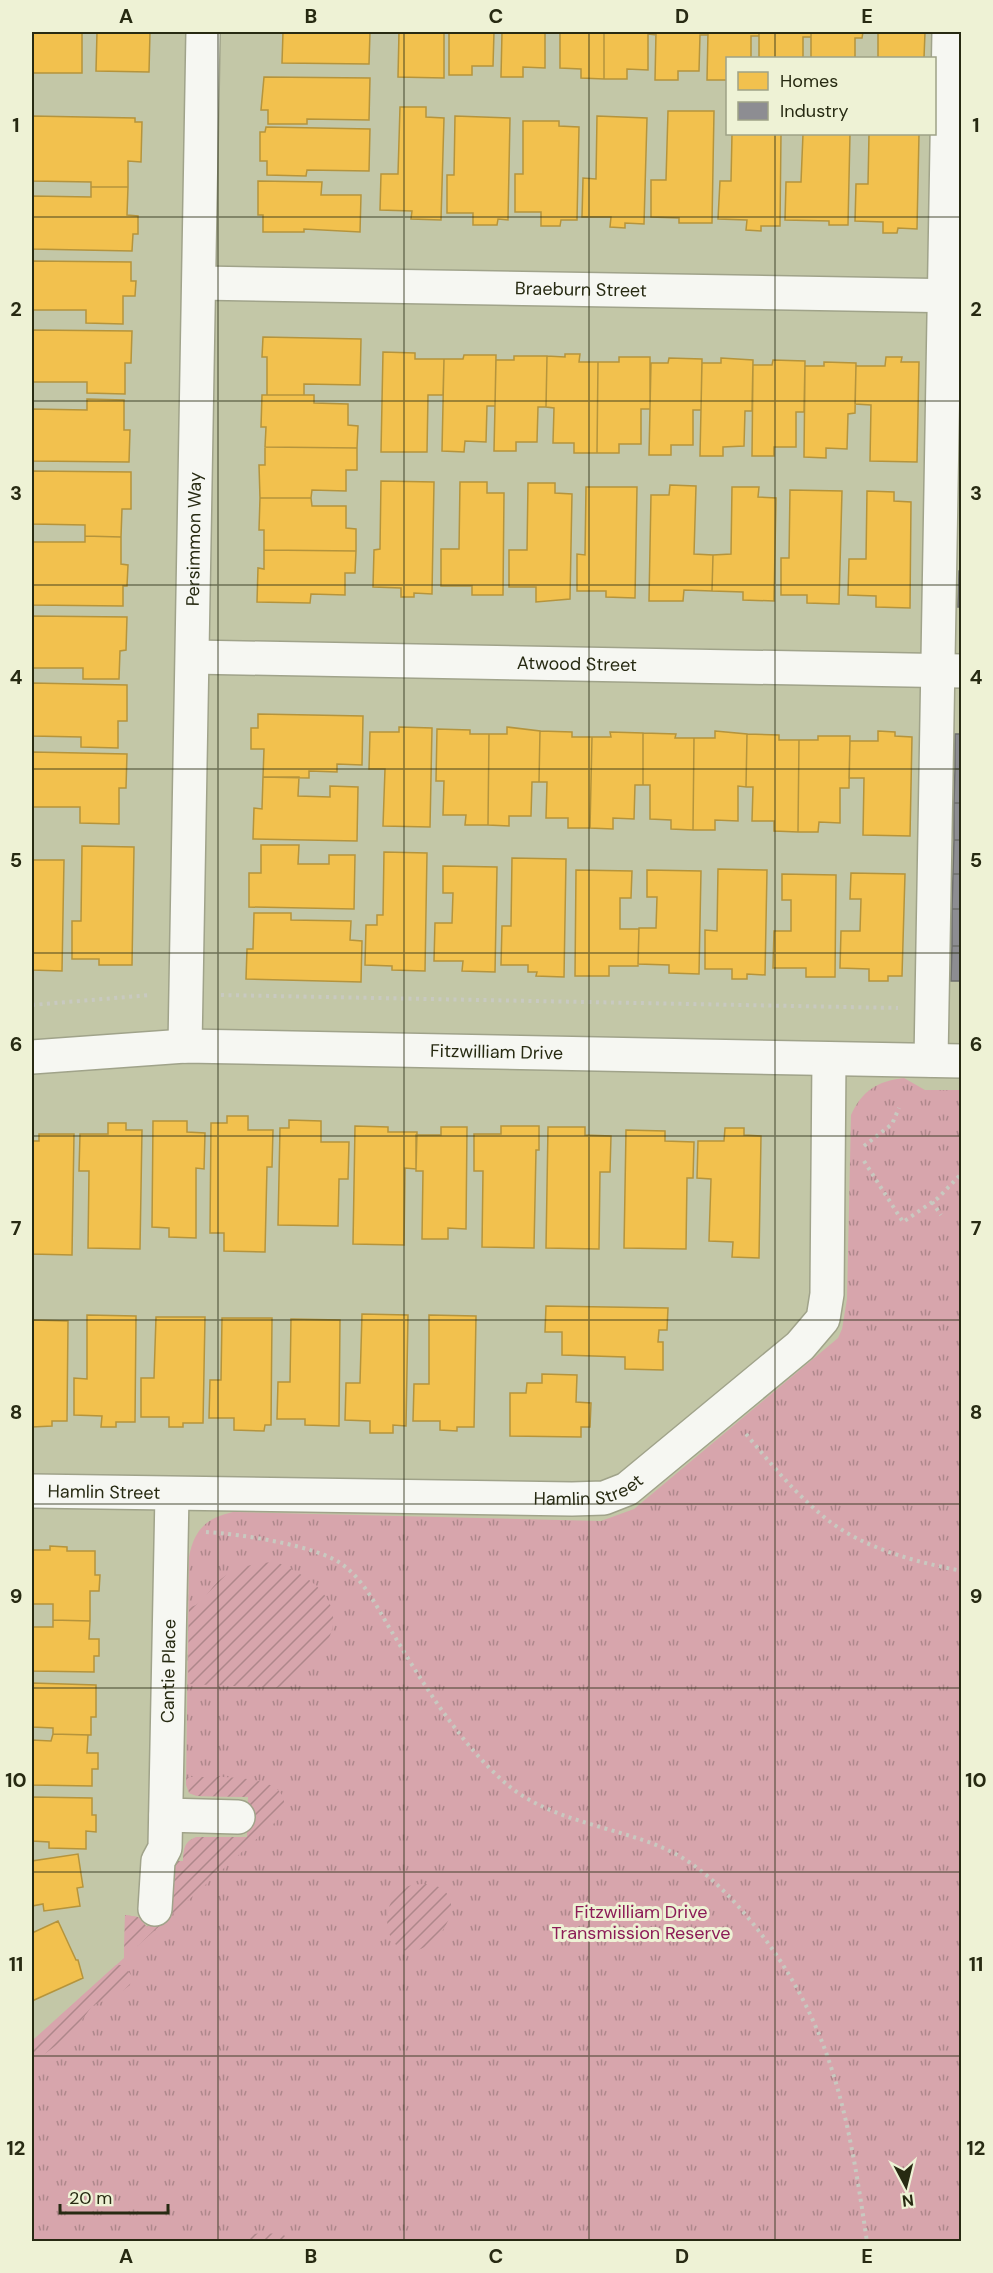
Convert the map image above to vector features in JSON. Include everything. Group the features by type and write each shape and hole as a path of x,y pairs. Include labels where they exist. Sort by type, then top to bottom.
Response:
{"street":[{"name":"Persimmon Way","path":"185,1046 203,32"},
{"path":"946,1061 932,1008 950,670 953,296 949,32"},
{"name":"Braeburn Street","path":"200,283 953,296"},
{"name":"Atwood Street","path":"193,657 950,670"},
{"name":"Fitzwilliam Drive","path":"32,1057 185,1046 946,1061"},
{"name":"Hamlin Street","path":"32,1491 604,1498 627,1489 800,1346 823,1318 827,1294 829,1059"},
{"name":"Cantie Place","path":"155,1909 158,1860 165,1848 172,1494"},
{"path":"165,1815 238,1817"}],"path":[{"path":"32,1005 187,995 932,1008"},
{"path":"858,1150 892,1124 899,1108"},
{"path":"864,1159 903,1222 932,1202 962,1173"},
{"path":"932,1202 941,1215"},
{"path":"723,1408 792,1488 830,1522 874,1547 928,1564 962,1571"},
{"path":"171,1531 219,1533 284,1544 340,1562 365,1587 426,1688 501,1780 541,1806 661,1847 684,1858 732,1899 784,1965 814,2020 852,2139 867,2241"}],"green space":[{"name":"Fitzwilliam Drive Transmission Reserve","path":"904,1078 925,1090 961,1090 961,2241 32,2241 32,2041 124,1958 125,1915 138,1917 147,1927 167,1909 169,1861 183,1861 184,1849 189,1841 197,1837 247,1837 248,1797 197,1796 189,1793 186,1785 189,1557 198,1532 215,1518 233,1512 601,1521 634,1509 838,1338 842,1329 847,1299 851,1115 860,1100 872,1089 894,1079"},
{"path":"276,1562 293,1570 319,1589 328,1600 333,1612 333,1626 316,1658 298,1676 276,1688 188,1684 189,1607 198,1604 217,1582 234,1571 254,1564"},
{"path":"186,1777 232,1777 266,1783 278,1790 284,1801 282,1816 124,1958 125,1915 138,1917 147,1927 167,1909 169,1861 183,1861 184,1849 189,1841 197,1837 247,1837 248,1797 197,1796 189,1793"},
{"path":"431,1884 445,1891 451,1902 450,1915 444,1928 435,1940 424,1948 411,1951 400,1948 390,1935 388,1927 387,1918 392,1900 403,1888"},
{"path":"116,1965 124,1965 131,1975 130,1985 117,1995 92,2006 72,2034 32,2063 32,2041"},
{"path":"281,2234 296,2241 233,2241 247,2235"}],"building: Homes":[{"path":"32,32 82,32 82,73 32,73"},
{"path":"97,32 150,32 149,72 96,71"},
{"path":"283,32 370,32 369,64 282,63"},
{"path":"399,32 444,32 444,78 398,77"},
{"path":"449,32 494,32 493,66 472,66 472,75 449,75"},
{"path":"502,32 554,32 545,33 545,68 523,67 523,77 501,77"},
{"path":"554,32 604,32 604,79 581,78 581,69 560,68 560,33"},
{"path":"604,32 656,32 656,35 648,34 648,70 627,69 627,79 604,79"},
{"path":"656,32 708,32 708,35 700,35 699,71 678,71 678,80 655,80"},
{"path":"708,32 759,32 759,36 751,36 751,57 726,57 726,80 707,80"},
{"path":"759,32 811,32 811,37 803,37 803,57 759,57"},
{"path":"811,32 863,32 862,38 855,38 855,57 811,57"},
{"path":"878,32 925,32 924,57 878,57"},
{"path":"264,77 370,78 369,120 307,119 307,124 268,124 268,110 261,110"},
{"path":"400,107 426,107 426,117 444,118 441,220 411,219 412,211 380,210 381,174 398,174"},
{"path":"668,111 714,111 712,223 679,223 679,218 651,217 651,180 666,180"},
{"path":"32,116 135,118 135,122 142,122 141,162 128,161 128,187 91,187 91,182 32,181"},
{"path":"455,116 510,118 508,220 498,219 497,225 473,225 473,213 447,213 447,175 454,175"},
{"path":"597,116 647,118 644,224 625,223 625,228 610,227 611,217 582,217 583,178 596,179"},
{"path":"523,121 559,121 559,126 579,127 577,220 561,220 560,226 541,226 541,212 515,212 515,174 523,174"},
{"path":"266,127 370,129 369,171 307,170 306,176 267,175 267,161 260,161 260,132 265,132"},
{"path":"732,135 781,135 780,226 761,226 761,231 746,230 747,220 718,219 720,181 731,181"},
{"path":"803,135 850,135 848,225 829,225 829,221 785,220 786,182 801,182"},
{"path":"869,135 919,135 917,229 898,228 897,233 883,233 883,222 855,221 856,184 868,184"},
{"path":"258,181 322,182 321,195 361,195 360,232 304,229 304,232 263,232 263,215 258,215"},
{"path":"91,187 128,187 127,215 138,216 138,234 133,234 132,251 32,249 32,196 91,197"},
{"path":"32,261 131,262 131,281 136,281 135,296 123,296 123,324 86,323 86,310 32,310"},
{"path":"32,330 132,331 131,363 125,363 125,394 87,393 87,382 32,382"},
{"path":"263,337 361,339 360,385 304,384 304,395 267,395 267,357 262,357"},
{"path":"383,352 415,353 415,359 444,359 443,395 428,395 427,452 381,452"},
{"path":"565,354 580,354 579,362 598,362 597,453 574,453 574,443 553,443 554,408 546,407 547,356 565,357"},
{"path":"464,355 496,355 495,406 487,406 486,442 465,441 464,452 442,451 444,359 463,359"},
{"path":"514,356 547,356 546,407 538,407 537,442 516,442 516,451 494,451 496,360 514,360"},
{"path":"619,357 650,357 650,409 641,409 641,444 619,444 619,453 597,453 598,362 619,362"},
{"path":"886,357 902,357 901,362 919,362 917,462 870,461 871,405 855,404 856,366 885,366"},
{"path":"669,358 702,359 701,410 693,410 693,445 671,445 671,455 649,455 651,363 668,363"},
{"path":"721,358 753,360 752,411 745,411 744,446 723,447 723,456 700,456 702,363 721,363"},
{"path":"773,360 805,361 804,412 796,412 796,447 774,447 774,456 752,456 753,365 772,365"},
{"path":"824,362 856,363 855,413 848,414 847,449 826,448 826,458 804,457 805,366 824,366"},
{"path":"262,395 314,395 314,403 348,404 348,425 358,426 357,448 265,447 266,427 261,427"},
{"path":"87,399 124,400 124,430 130,430 129,462 32,461 32,409 87,410"},
{"path":"265,447 357,448 357,470 346,470 346,491 312,490 311,498 260,498 259,465 265,465"},
{"path":"32,471 131,472 131,509 122,509 121,537 85,536 85,525 32,524"},
{"path":"381,481 434,482 432,594 414,593 414,597 401,597 401,588 373,587 374,550 380,549"},
{"path":"460,482 487,482 487,493 504,493 503,595 472,595 472,586 441,586 441,549 459,549"},
{"path":"528,483 555,483 555,493 572,494 570,599 536,602 536,587 509,587 509,550 527,550"},
{"path":"670,485 696,486 694,554 713,555 712,591 684,590 683,601 649,601 651,495 669,495"},
{"path":"586,487 637,487 635,598 606,597 606,591 577,591 577,554 585,555"},
{"path":"732,487 759,487 758,497 776,498 774,601 743,600 743,592 712,591 713,555 731,554"},
{"path":"790,490 842,491 839,604 807,603 807,595 781,595 781,558 789,558"},
{"path":"867,491 894,492 894,501 911,502 910,608 876,607 876,596 848,595 849,559 866,559"},
{"path":"260,498 311,498 312,506 346,506 346,528 356,529 356,551 264,550 264,530 259,530"},
{"path":"85,536 121,537 121,564 128,565 127,586 123,586 123,606 32,605 32,542 85,542"},
{"path":"264,550 356,551 355,573 345,573 345,595 311,594 310,603 257,602 258,568 264,569"},
{"path":"32,616 127,617 126,650 120,651 119,679 83,679 83,668 32,668"},
{"path":"32,683 127,685 127,721 118,721 118,748 81,747 81,737 32,736"},
{"path":"258,714 363,716 362,765 337,764 337,772 309,771 309,778 263,777 264,749 251,749 251,728 258,728"},
{"path":"399,727 432,728 430,827 383,826 385,769 369,769 370,732 399,732"},
{"path":"507,727 540,731 539,782 532,782 531,816 509,816 509,826 488,825 489,734 507,734"},
{"path":"437,729 470,730 470,734 489,734 488,825 465,825 466,815 443,815 444,781 436,781"},
{"path":"540,731 572,732 572,737 592,737 590,828 568,828 568,818 546,818 547,782 539,782"},
{"path":"715,731 747,734 746,787 738,786 738,821 715,820 715,830 693,830 694,738 715,738"},
{"path":"878,731 895,732 895,736 912,737 910,836 863,835 864,778 849,778 850,741 878,741"},
{"path":"610,732 643,733 643,785 635,785 634,819 613,818 613,829 590,828 592,737 611,737"},
{"path":"643,733 676,734 675,738 694,738 693,830 671,829 671,820 650,819 650,785 643,785"},
{"path":"747,734 779,735 779,740 799,740 798,832 774,831 774,821 752,821 753,787 746,787"},
{"path":"818,736 850,736 849,788 840,788 840,823 819,822 818,832 798,832 799,740 818,740"},
{"path":"32,752 127,754 126,788 119,788 119,824 80,823 80,807 32,807"},
{"path":"263,777 299,777 298,796 330,797 330,786 358,787 357,841 253,839 254,808 262,809"},
{"path":"261,845 299,845 298,864 329,864 329,855 355,855 354,909 249,907 249,873 261,873"},
{"path":"82,846 134,847 132,965 99,965 99,959 72,959 72,921 81,921"},
{"path":"384,852 427,853 425,971 392,970 392,966 365,965 366,925 377,925 377,915 383,915"},
{"path":"512,858 566,859 564,977 536,976 537,972 528,972 528,965 501,965 502,926 511,926"},
{"path":"32,860 64,860 62,971 32,970"},
{"path":"443,866 497,867 495,972 462,971 463,961 434,961 435,923 452,923 453,893 443,893"},
{"path":"718,869 767,870 765,975 747,974 747,979 732,979 732,969 705,969 705,930 717,931"},
{"path":"576,870 632,871 631,898 620,898 620,929 639,929 638,966 609,966 609,976 575,976"},
{"path":"647,870 701,871 699,974 669,973 669,965 638,964 639,928 656,928 657,897 647,897"},
{"path":"851,873 905,874 902,976 888,976 888,981 869,981 869,969 840,968 841,931 860,931 861,899 850,899"},
{"path":"782,874 836,875 835,977 806,977 806,968 773,968 774,931 791,931 791,900 782,900"},
{"path":"254,913 291,913 291,920 351,921 350,940 362,941 361,982 246,979 247,949 253,949"},
{"path":"227,1116 248,1116 248,1130 273,1130 272,1167 267,1167 265,1252 224,1251 224,1233 210,1233 211,1123 227,1123"},
{"path":"289,1120 321,1121 321,1142 349,1142 348,1179 339,1179 338,1226 278,1225 280,1128 289,1128"},
{"path":"153,1121 187,1121 187,1132 205,1133 204,1169 196,1168 196,1238 169,1237 169,1228 152,1227"},
{"path":"108,1123 126,1123 126,1130 142,1130 140,1249 88,1248 89,1171 79,1171 80,1134 108,1134"},
{"path":"355,1126 388,1127 388,1132 417,1132 416,1169 405,1168 404,1245 353,1244"},
{"path":"501,1126 539,1126 539,1150 536,1150 534,1248 482,1247 483,1171 474,1171 474,1134 501,1134"},
{"path":"441,1127 467,1127 466,1229 448,1228 448,1239 422,1239 423,1171 416,1171 416,1135 441,1135"},
{"path":"548,1127 585,1127 585,1135 611,1136 610,1172 600,1172 599,1249 546,1248"},
{"path":"725,1128 744,1128 744,1135 761,1136 759,1258 732,1257 733,1242 709,1241 711,1179 697,1178 698,1141 724,1141"},
{"path":"626,1130 665,1131 665,1141 694,1142 693,1178 687,1178 686,1249 624,1248"},
{"path":"39,1134 74,1134 72,1255 32,1254 32,1141 39,1141"},
{"path":"546,1306 668,1308 667,1330 659,1330 658,1342 663,1342 663,1370 625,1369 625,1357 562,1355 562,1332 545,1332"},
{"path":"362,1314 408,1315 406,1426 393,1425 393,1433 370,1433 370,1421 345,1420 346,1383 360,1383"},
{"path":"87,1315 136,1316 135,1422 116,1422 116,1427 101,1427 102,1416 74,1415 74,1378 87,1379"},
{"path":"429,1315 476,1316 474,1427 457,1427 457,1431 440,1430 440,1421 413,1421 414,1384 429,1384"},
{"path":"156,1317 205,1317 203,1423 183,1423 183,1427 169,1427 169,1417 141,1417 141,1378 154,1378"},
{"path":"222,1318 272,1318 271,1425 265,1425 264,1431 234,1430 234,1418 209,1418 210,1380 221,1380"},
{"path":"291,1319 340,1320 339,1426 305,1425 305,1419 277,1419 278,1382 290,1382"},
{"path":"32,1320 68,1321 67,1421 52,1421 52,1426 32,1427"},
{"path":"542,1374 577,1375 576,1402 591,1403 590,1427 581,1427 581,1437 510,1436 510,1393 526,1393 527,1383 542,1383"},
{"path":"50,1546 67,1547 67,1551 95,1551 95,1575 100,1575 99,1591 90,1591 90,1621 53,1620 53,1604 32,1604 32,1550 50,1550"},
{"path":"53,1620 90,1621 89,1639 99,1639 99,1656 94,1656 94,1672 32,1671 32,1627 53,1627"},
{"path":"32,1683 96,1685 96,1717 91,1717 91,1735 53,1734 53,1728 32,1727"},
{"path":"53,1734 88,1735 87,1753 98,1753 98,1769 92,1769 92,1786 32,1785 32,1740 51,1741"},
{"path":"32,1797 92,1798 92,1815 96,1815 96,1832 86,1831 86,1849 49,1848 49,1842 32,1841"},
{"path":"78,1854 83,1887 77,1888 80,1906 44,1911 43,1904 32,1906 32,1861"},
{"path":"58,1921 78,1960 83,1978 32,2001 32,1933"}],"building: Industry":[{"path":"959,571 962,571 962,607 958,607"},
{"path":"955,734 962,734 962,769 955,769"},
{"path":"955,769 962,769 962,803 954,803"},
{"path":"954,803 962,803 962,840 954,840"},
{"path":"954,840 962,840 962,874 953,874"},
{"path":"953,874 962,874 962,909 952,909"},
{"path":"952,909 962,909 962,946 952,946"},
{"path":"952,946 962,946 962,981 951,981"}]}
